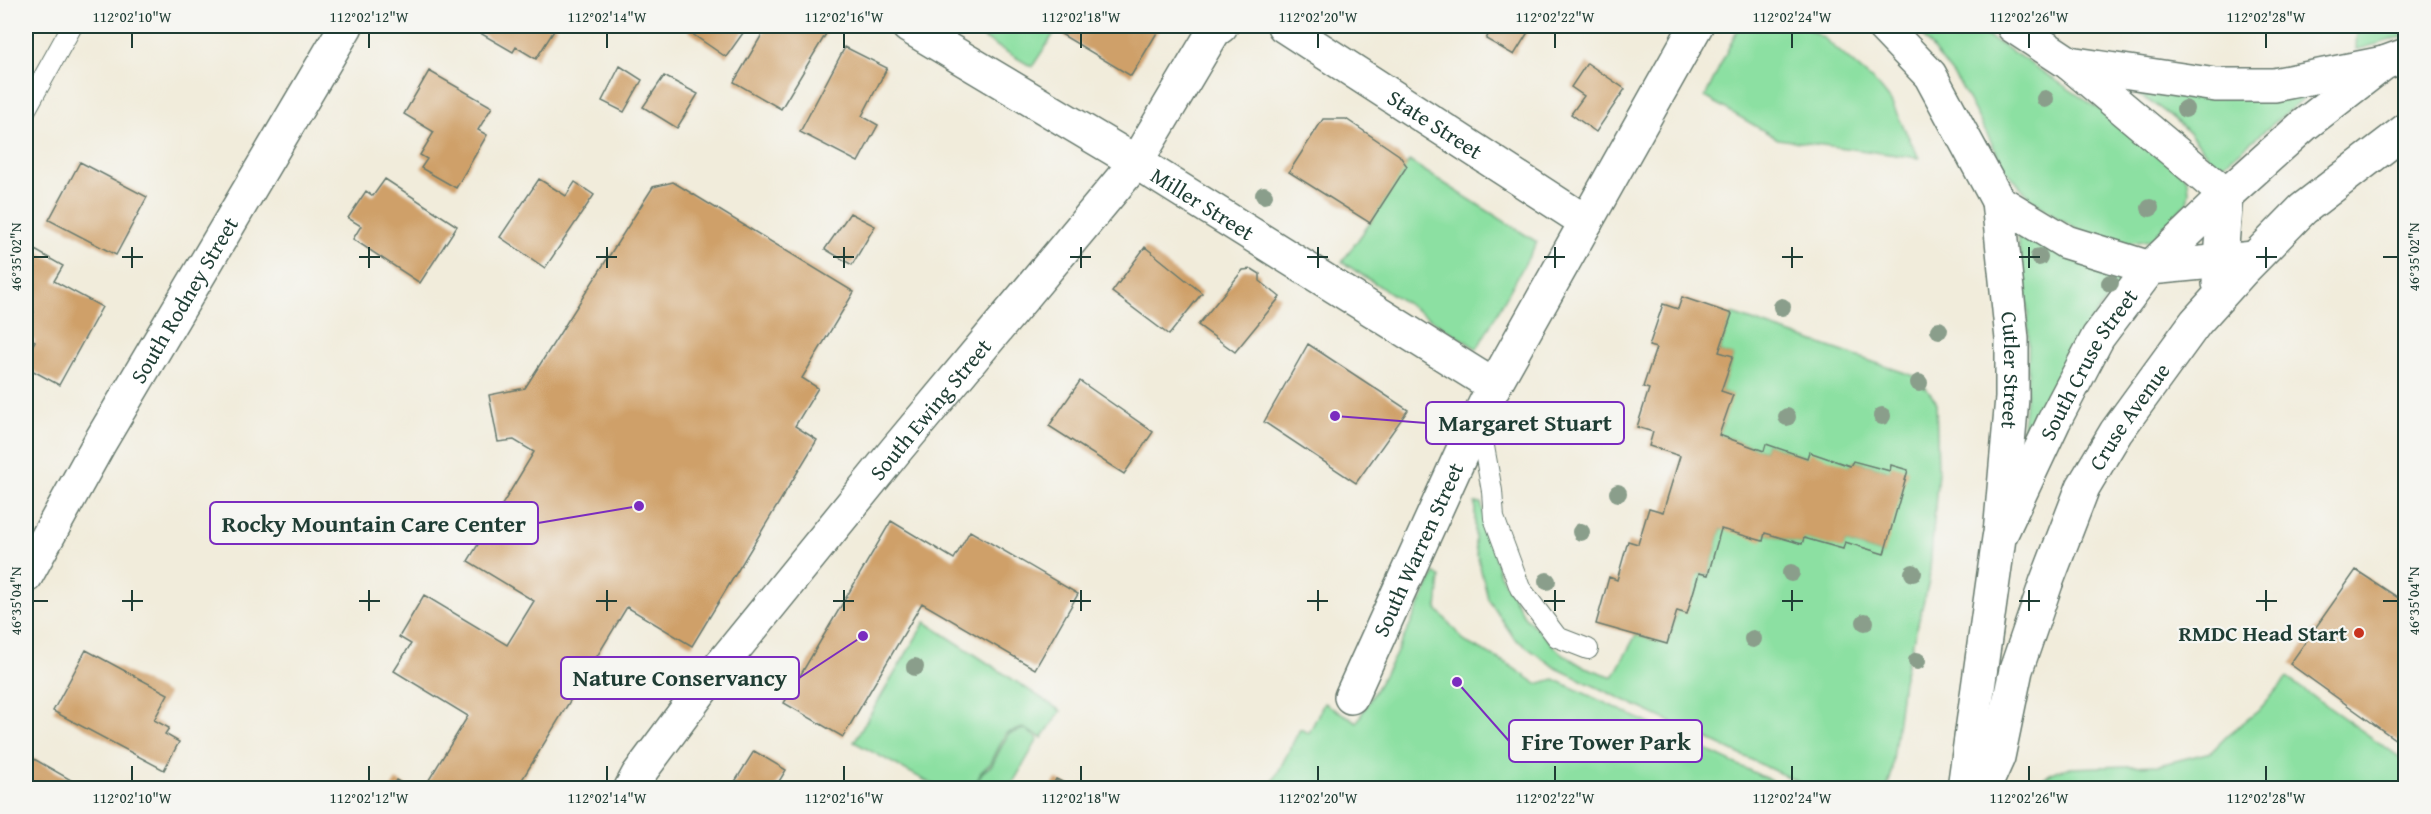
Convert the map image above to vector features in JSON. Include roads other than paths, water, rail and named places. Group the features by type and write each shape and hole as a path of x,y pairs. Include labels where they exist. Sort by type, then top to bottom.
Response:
{"street":[{"name":"South Rodney Street","path":"26,576 100,442 346,26"},
{"name":"Miller Street","path":"908,26 1136,162 1494,386"},
{"name":"South Ewing Street","path":"631,789 705,686 903,440 1136,162 1214,31 1221,26"},
{"name":"State Street","path":"1284,26 1586,222"},
{"name":"South Warren Street","path":"1351,697 1494,386 1696,26"},
{"name":"Cutler Street","path":"1883,26 1930,75 1998,201 2012,339 2012,398 1999,538"},
{"path":"2013,26 2069,63 2226,195 2219,296"},
{"path":"2069,63 2216,85 2274,85 2395,59"},
{"name":"South Cruse Street","path":"1964,789 1999,538 2054,421 2098,337 2150,268 2226,195 2304,125 2395,59"},
{"name":"Cruse Avenue","path":"1984,789 1998,757 2016,670 2046,583 2084,487 2116,432 2196,321 2254,258 2303,210 2406,130"},
{"path":"1998,201 2066,242 2150,268 2254,258"}],"lane":[{"path":"26,109 72,26"},
{"path":"1479,417 1492,491 1494,518 1520,588 1557,637 1588,649"}],"place":[{"name":"Margaret Stuart","path":"1335,416"},
{"name":"Rocky Mountain Care Center","path":"639,506"},
{"name":"RMDC Head Start","path":"2359,633"},
{"name":"Nature Conservancy","path":"863,636"},
{"name":"Fire Tower Park","path":"1457,682"}]}
